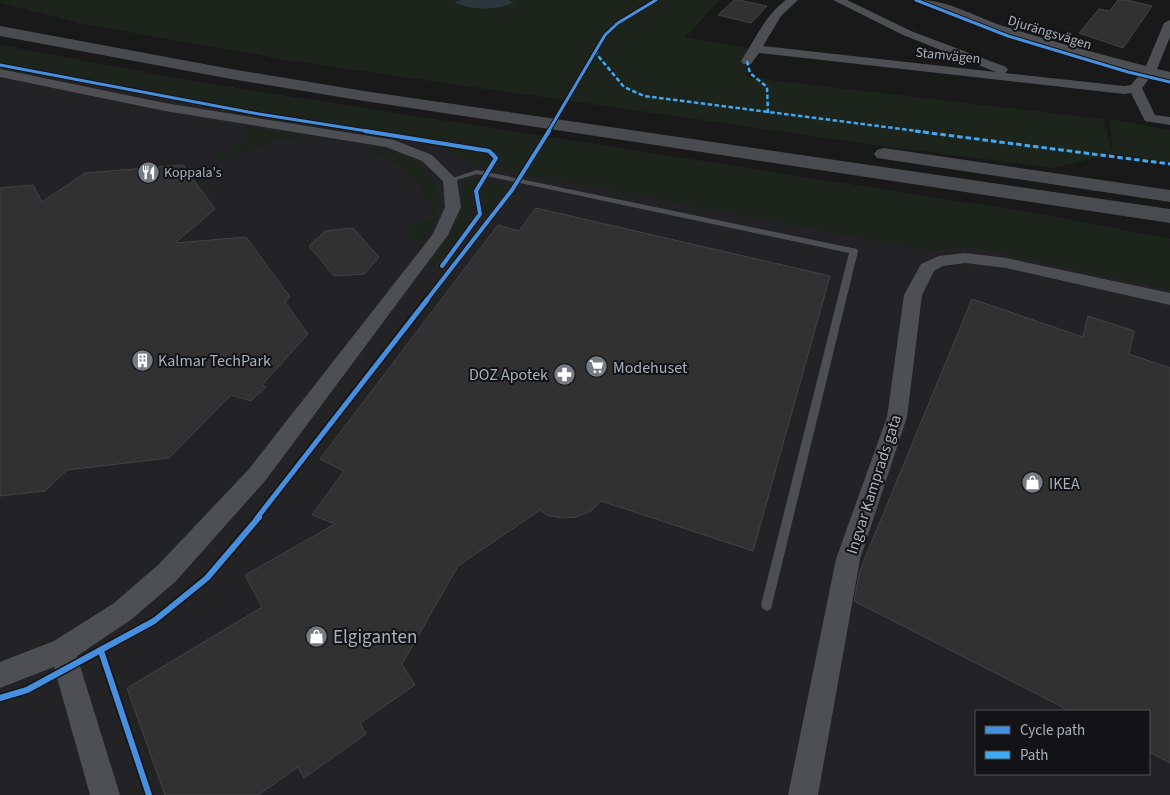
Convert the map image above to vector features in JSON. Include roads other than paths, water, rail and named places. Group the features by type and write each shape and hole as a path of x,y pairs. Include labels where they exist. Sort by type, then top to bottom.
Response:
{"highway":[{"path":"36,22 251,62 434,90"},
{"path":"0,31 121,55 364,96 1170,216"},
{"path":"521,103 756,136"},
{"path":"861,151 1170,196"},
{"path":"1134,210 1170,220"}],"street":[{"path":"747,61 757,49 770,20 782,6 793,0"},
{"path":"838,0 907,33 1026,80"},
{"name":"Djurängsvägen","path":"925,0 980,22 1061,49 1170,76"},
{"path":"1170,23 1152,67 1135,88 1150,118 1170,121"},
{"name":"Stamvägen","path":"757,49 1026,80 1124,90 1135,88"},
{"path":"0,73 165,107 390,143 427,158 450,180 453,207 440,235 257,475 168,573 123,611 62,651 0,675"},
{"name":"Ingvar Kamprads gata","path":"803,795 848,559 897,417 914,295 927,268 939,261 965,258 1006,263 1170,299"},
{"path":"62,651 105,795"}],"lane":[{"path":"450,180 477,172 854,251 767,605"}],"place":[{"name":"Koppala's","path":"148,172"},
{"name":"Kalmar TechPark","path":"142,360"},
{"name":"Modehuset","path":"597,367"},
{"name":"DOZ Apotek","path":"564,374"},
{"name":"IKEA","path":"1033,483"},
{"name":"Elgiganten","path":"317,636"}]}
